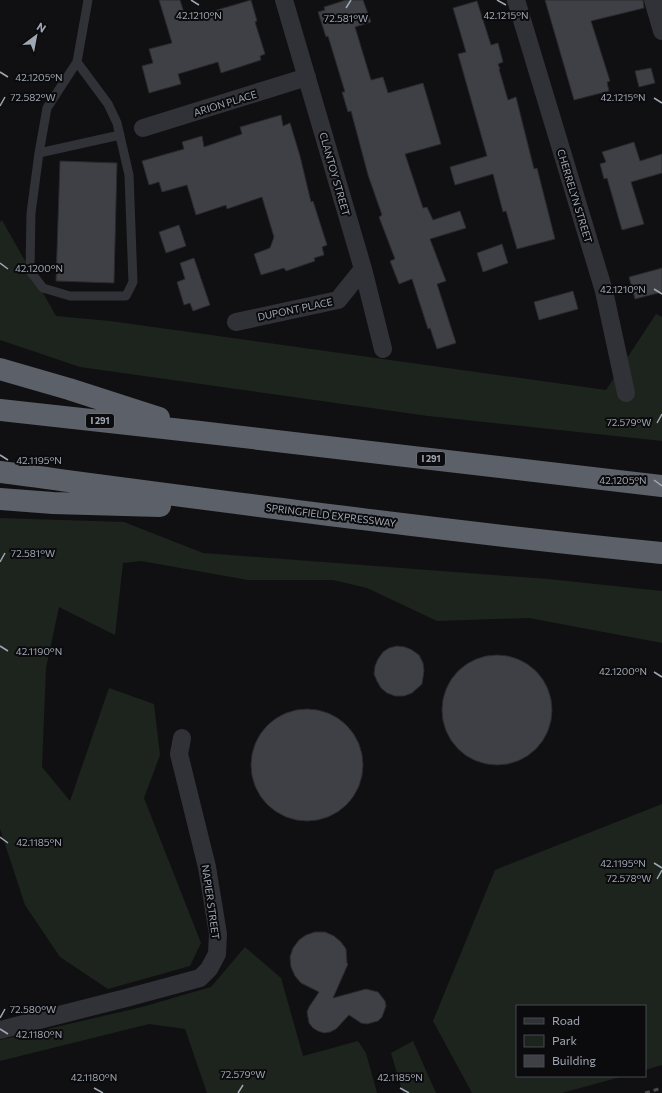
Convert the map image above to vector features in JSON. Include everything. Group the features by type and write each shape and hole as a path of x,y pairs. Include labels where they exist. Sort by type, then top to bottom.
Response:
{"highway":[{"path":"0,369 69,389 200,432"},
{"name":"I 291","path":"0,410 662,486"},
{"name":"SPRINGFIELD EXPRESSWAY","path":"0,472 279,509 555,543 662,553"},
{"path":"0,499 61,503 279,509"}],"street":[{"name":"CLANTOY STREET","path":"284,0 363,269 383,349"},
{"name":"CHERRELYN STREET","path":"516,0 604,291 626,394"},
{"path":"653,0 662,31"},
{"name":"ARION PLACE","path":"143,128 307,77"},
{"name":"DUPONT PLACE","path":"236,322 338,300 363,269"},
{"name":"NAPIER STREET","path":"0,1030 200,978 209,969 217,954 218,934 207,867 179,754 182,738"}],"lane":[{"path":"77,62 108,104 117,123 130,175 133,282 126,296 70,296 43,288 30,271 31,213 47,108 77,62 88,0"},
{"path":"39,153 120,135"}],"green space":[{"path":"2,220 56,316 110,321 606,390 656,314 662,317 662,441 428,416 80,367 0,340 0,222"},
{"path":"0,518 124,522 203,553 548,579 662,591 662,643 529,618 437,621 367,588 333,580 248,580 141,561 123,563 115,635 59,607 46,668 42,767 70,801 109,688 154,704 160,755 144,798 201,943 190,966 108,989 60,957 25,905 0,829"},
{"path":"662,804 662,1065 646,1070 646,1005 516,1005 516,1077 620,1077 562,1093 472,1093 433,1021 495,870"},
{"path":"245,947 281,978 303,1056 358,1041 366,1053 377,1093 207,1093 185,1029 149,1024 0,1061 0,1040 142,1007 211,987"},
{"path":"413,1041 436,1093 403,1093 391,1053"}],"building":[{"path":"159,0 180,0 186,19 251,0 257,21 255,22 265,54 260,56 261,60 221,73 218,62 178,74 181,84 149,93 142,66 153,63 149,49 172,43"},
{"path":"346,0 363,0 371,22 355,27 371,80 383,77 388,93 423,83 441,144 405,154 423,208 427,207 433,220 460,211 466,228 430,239 446,281 437,284 456,343 437,349 430,328 428,329 412,279 399,284 390,261 395,259 379,217 382,215 368,175 351,111 348,112 342,92 345,92 328,36 326,37 318,12 325,10 324,7"},
{"path":"545,0 643,0 644,8 591,21 610,81 607,82 609,91 574,100"},
{"path":"477,1 491,45 498,43 503,62 498,64 508,100 516,97 534,169 537,168 555,239 517,249 506,211 503,212 493,174 455,185 450,167 487,156 458,54 466,52 453,8"},
{"path":"651,68 655,83 639,87 635,71"},
{"path":"281,115 283,126 290,123 311,202 313,201 327,245 322,247 324,255 314,258 315,261 286,271 284,268 261,275 254,254 270,248 274,237 262,197 227,209 226,205 196,215 187,185 162,192 159,182 149,185 142,161 184,149 182,142 202,136 204,147 242,134 240,127"},
{"path":"634,142 640,161 662,154 662,173 631,182 644,224 622,230 607,178 604,179 600,164 606,162 602,152"},
{"path":"60,161 117,163 114,283 56,281"},
{"path":"179,225 186,246 166,253 159,232"},
{"path":"502,244 508,263 483,272 477,253"},
{"path":"194,258 210,305 193,311 190,303 184,305 177,282 185,279 180,263"},
{"path":"662,268 662,292 635,299 629,277"},
{"path":"573,291 578,309 539,320 534,302"},
{"path":"397,646 412,650 419,655 423,663 424,671 422,684 412,693 404,696 395,696 387,693 381,688 374,674 375,666 383,652 389,648"},
{"path":"497,655 518,659 536,671 548,689 552,710 548,731 536,749 518,761 497,765 476,761 458,749 446,731 442,710 446,689 458,671 476,659"},
{"path":"307,709 329,713 347,725 359,743 363,765 359,787 347,805 329,817 307,821 285,817 267,805 255,787 251,765 255,743 267,725 285,713"},
{"path":"315,932 325,932 334,936 346,949 348,964 333,998 366,989 378,992 385,1001 386,1006 382,1017 378,1021 367,1024 361,1023 349,1015 336,1029 324,1033 313,1028 309,1023 307,1012 319,992 301,983 295,976 291,967 290,957 293,948 299,940 306,935"}],"railway":[{"path":"645,1093 662,1088"}]}
